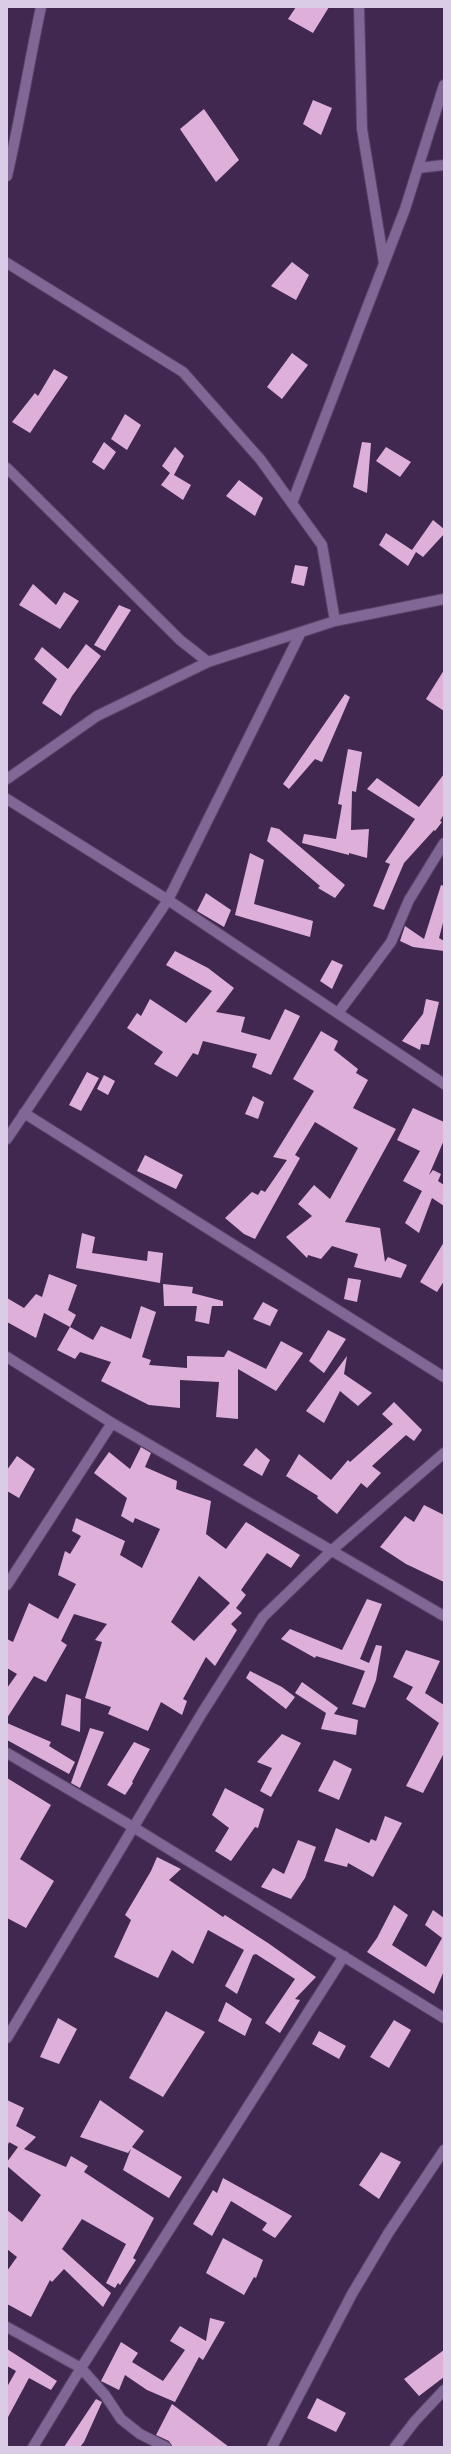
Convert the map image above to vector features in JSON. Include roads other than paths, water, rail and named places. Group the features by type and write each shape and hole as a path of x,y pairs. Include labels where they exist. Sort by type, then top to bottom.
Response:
{"street":[{"path":"7,176 22,113 23,94 41,7"},
{"path":"360,7 362,129 384,263"},
{"path":"292,503 384,263 418,168 444,85"},
{"path":"418,168 444,165"},
{"path":"7,263 183,372 260,459 322,544 335,621"},
{"path":"7,468 180,640 208,662"},
{"path":"7,779 97,716 208,662 335,621 444,599"},
{"path":"7,1139 168,900 301,632"},
{"path":"7,799 168,900 444,1084"},
{"path":"338,1013 390,942 409,900 444,843"},
{"path":"24,1113 444,1377"},
{"path":"7,1357 112,1423 444,1616"},
{"path":"7,1585 112,1423"},
{"path":"7,2038 133,1827 263,1617 331,1551 444,1453"},
{"path":"7,1753 133,1827 444,2018"},
{"path":"33,2447 81,2368 344,1956"},
{"path":"272,2447 352,2294 389,2232 444,2150"},
{"path":"7,2327 81,2368 105,2395 121,2419 140,2434 166,2447"},
{"path":"395,2447 415,2421 444,2390"}]}
